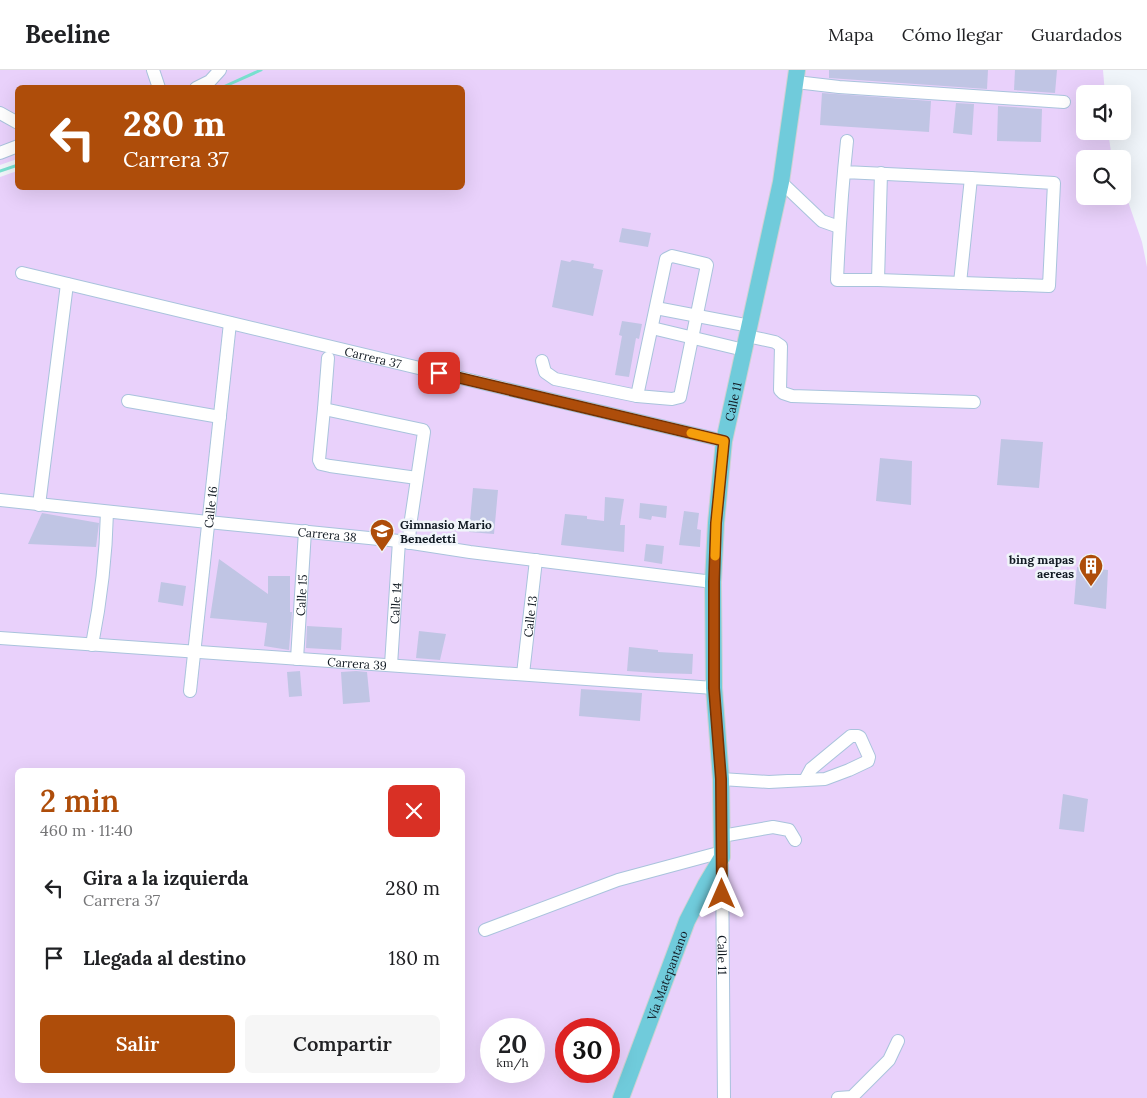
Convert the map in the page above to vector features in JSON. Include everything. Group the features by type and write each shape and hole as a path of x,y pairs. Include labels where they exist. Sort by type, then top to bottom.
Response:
{"main road":[{"name":"Calle 11","path":"722,848 721,779 714,688 716,523 724,441 781,182 797,76"},
{"name":"Vía Matepantano","path":"621,1098 687,921 722,848"}],"street":[{"path":"153,70 159,85"},
{"path":"202,85 210,81 220,70"},
{"path":"797,76 839,88 1064,102"},
{"path":"0,114 15,122"},
{"path":"844,172 1054,184 1048,286 837,280 839,227 844,172 847,140"},
{"path":"0,153 15,147"},
{"path":"878,280 882,173"},
{"path":"960,283 971,178"},
{"path":"781,182 822,221 839,227"},
{"path":"542,362 545,372 554,379 637,396 672,399 680,397 706,264 672,256 666,259 637,396"},
{"name":"Carrera 37","path":"22,273 724,441"},
{"path":"40,505 67,284"},
{"path":"656,308 697,316 747,337"},
{"name":"Calle 16","path":"190,692 230,323"},
{"path":"652,328 693,338 747,337 775,342 781,346 780,390 783,394 792,396 974,402"},
{"path":"328,358 319,460 322,464 330,466 417,478"},
{"path":"128,401 220,417"},
{"name":"Calle 14","path":"324,408 423,430 424,432 410,526 404,542 391,665"},
{"name":"Carrera 38","path":"0,500 404,542 714,582"},
{"path":"92,645 103,579 107,512"},
{"name":"Calle 15","path":"297,659 305,531"},
{"name":"Calle 13","path":"523,674 536,560"},
{"name":"Carrera 39","path":"0,638 714,688"},
{"path":"721,779 769,782 825,779 868,761 869,757 860,737 851,736 811,769 805,780"},
{"path":"485,930 618,880 722,848 773,828 789,830 794,840"},
{"name":"Calle 11","path":"722,848 724,1098"},
{"path":"838,1098 853,1098 889,1060 898,1041"}],"shaded area":[{"path":"0,70 1103,70 1104,85 1076,85 1076,140 1109,140 1111,150 1076,150 1076,205 1129,205 1142,242 1147,267 1147,1098 0,1098 0,177 15,172 15,190 465,190 465,85 15,85 15,160 0,165"}],"building":[{"path":"829,70 988,70 987,89 829,78"},
{"path":"1015,70 1057,70 1055,93 1014,90"},
{"path":"822,93 931,101 929,132 820,125"},
{"path":"956,103 974,104 972,135 953,133"},
{"path":"998,106 1042,109 1041,142 997,141"},
{"path":"622,228 651,233 648,247 619,242"},
{"path":"561,260 594,264 593,268 603,270 593,316 552,307"},
{"path":"622,321 642,324 639,339 636,338 629,377 615,375 622,336 619,335"},
{"path":"1001,439 1043,442 1039,488 997,485"},
{"path":"880,458 912,461 911,505 876,501"},
{"path":"473,488 498,490 494,534 469,532"},
{"path":"605,497 624,499 620,525 625,525 624,552 561,545 565,514 587,516 587,519 604,521"},
{"path":"640,503 667,506 666,518 652,516 651,520 639,518"},
{"path":"684,511 699,513 697,529 701,530 700,547 679,545"},
{"path":"42,513 99,523 96,547 28,544"},
{"path":"646,544 664,546 662,564 644,561"},
{"path":"219,559 268,594 268,576 290,576 290,612 292,612 289,650 264,646 267,623 210,618"},
{"name":"bing mapas aereas","path":"1077,567 1108,570 1106,609 1074,604"},
{"path":"161,582 186,586 183,606 158,602"},
{"path":"307,626 342,628 341,650 306,648"},
{"path":"419,631 446,634 440,660 416,658"},
{"path":"629,647 658,650 658,652 693,654 692,674 627,671"},
{"path":"300,671 302,696 289,697 287,672"},
{"path":"341,672 367,672 370,702 343,704"},
{"path":"581,689 642,693 640,721 579,716"},
{"path":"1063,794 1088,799 1084,832 1059,829"}],"waterway":[{"path":"228,85 261,70"},
{"path":"0,171 15,166"}],"slow traffic":[{"path":"691,433 724,441 716,523 715,556"}],"place":[{"name":"Gimnasio Mario Benedetti","path":"382,552"},
{"name":"bing mapas aereas","path":"1091,587"}],"route":[{"path":"439,373 724,441 716,523 714,582 714,688 721,779 722,894"}]}
